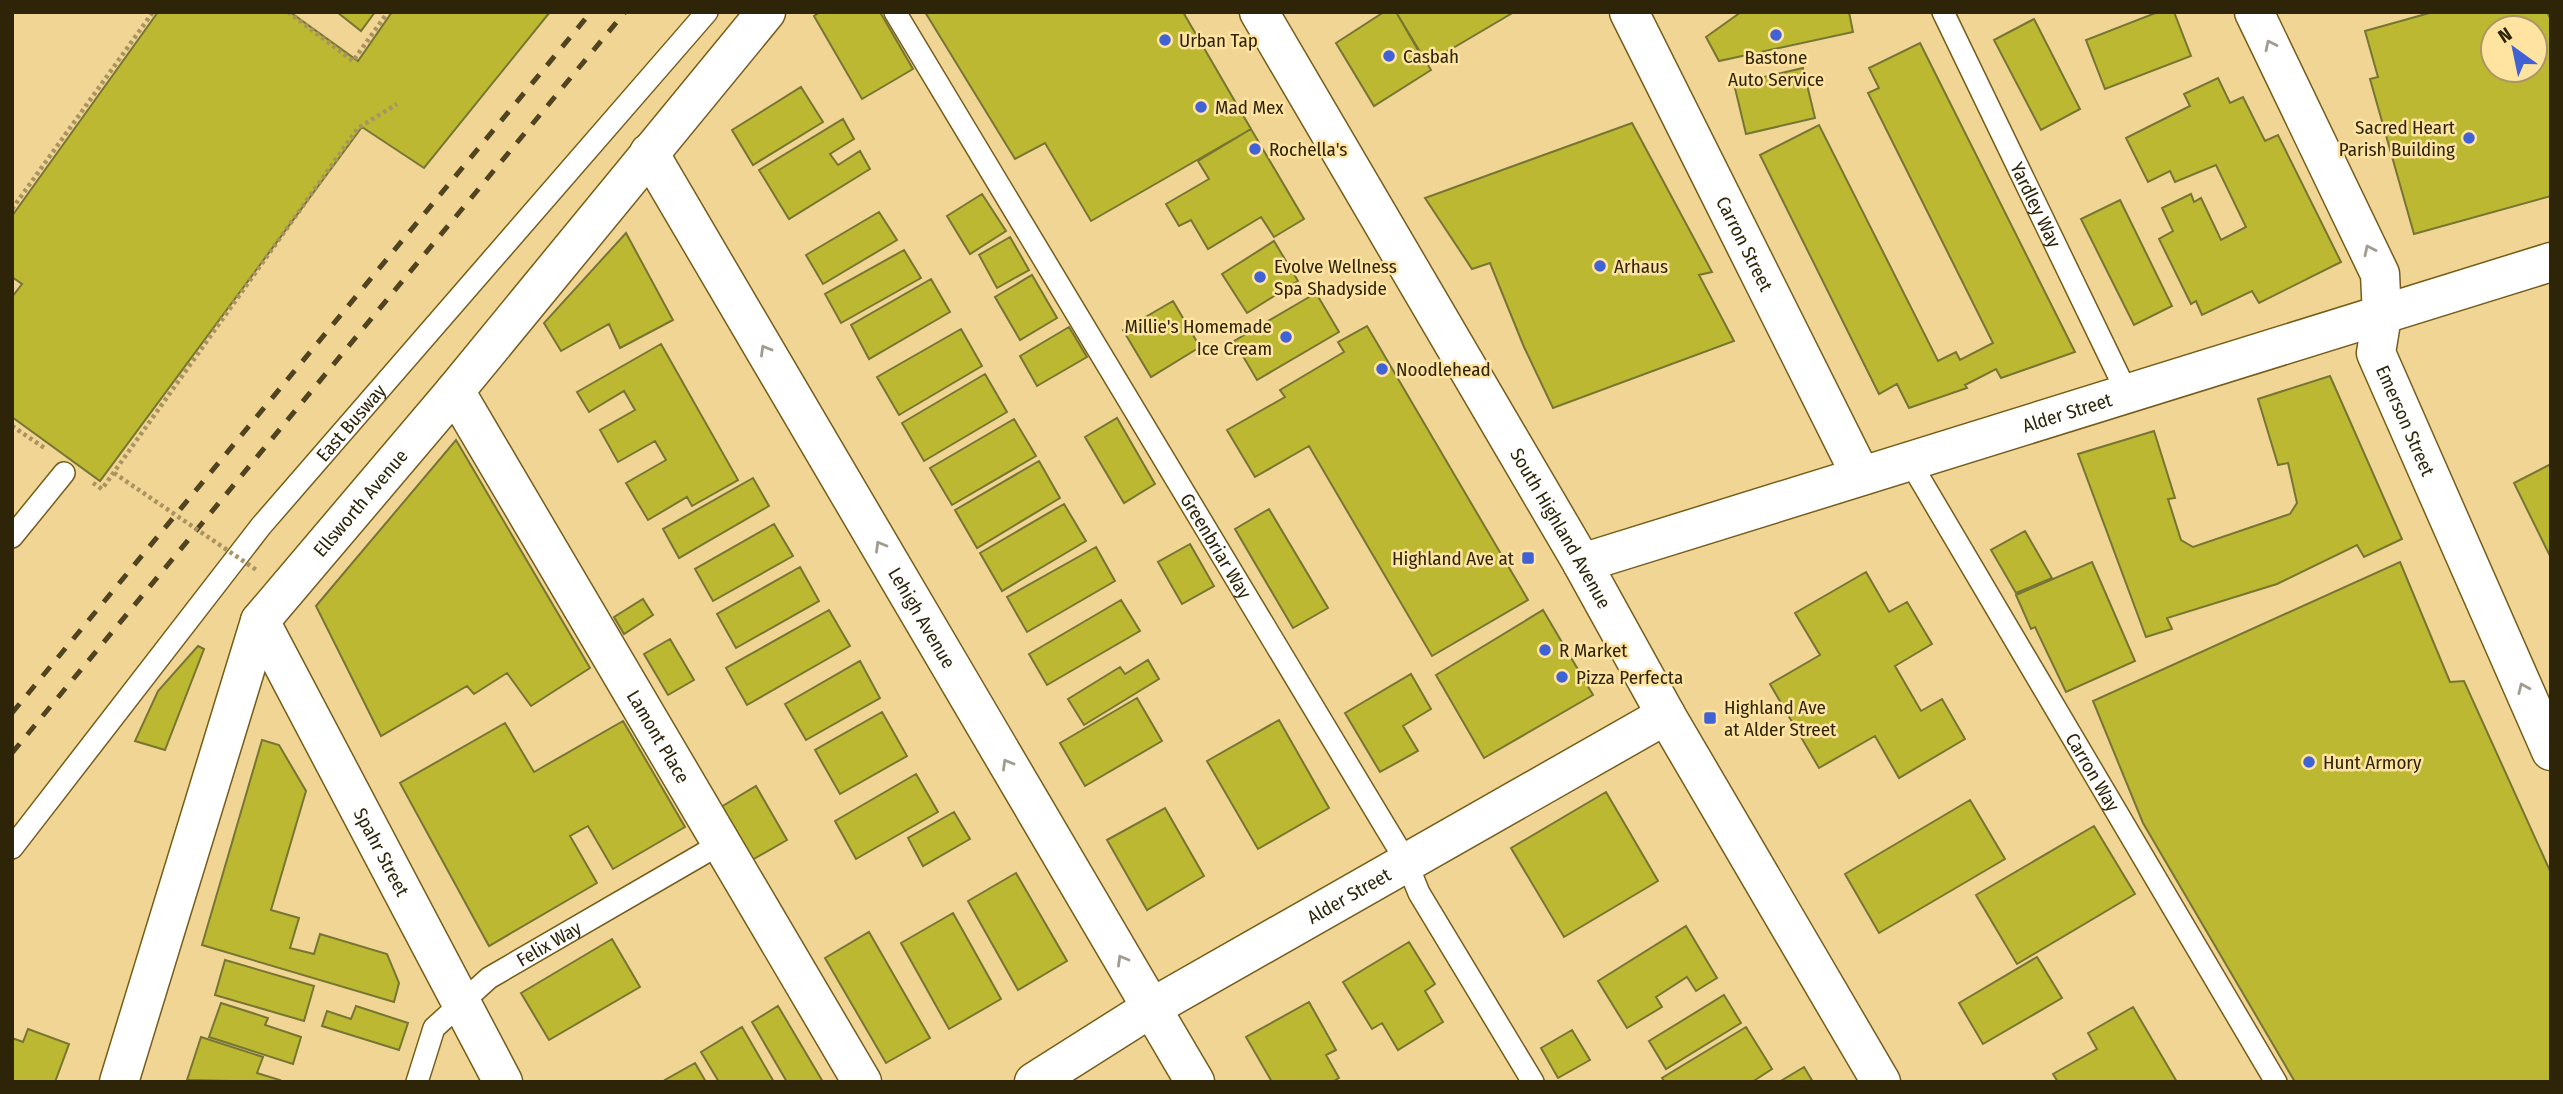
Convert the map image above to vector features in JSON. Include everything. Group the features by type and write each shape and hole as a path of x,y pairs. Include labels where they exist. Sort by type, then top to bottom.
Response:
{"street":[{"name":"Ellsworth Avenue","path":"120,1082 260,621 455,391 766,12"},
{"name":"South Highland Avenue","path":"1259,12 1881,1082"},
{"name":"Carron Street","path":"1629,12 1861,476"},
{"name":"Emerson Street","path":"2254,12 2380,274 2382,316 2376,353 2551,751"},
{"name":"Lehigh Avenue","path":"649,153 1195,1082"},
{"name":"Alder Street","path":"1582,564 2551,262"},
{"name":"Lamont Place","path":"455,391 862,1082"},
{"name":"Spahr Street","path":"260,621 503,1082"},
{"name":"Alder Street","path":"1034,1082 1151,1009 1406,861 1666,715"}],"lane":[{"name":"East Busway","path":"12,848 261,526 707,12"},
{"name":"Greenbriar Way","path":"895,12 1406,861 1419,893 1533,1082"},
{"name":"Yardley Way","path":"1944,12 2128,396"},
{"name":"Carron Way","path":"1910,461 2276,1082"},
{"path":"15,528 64,473"},
{"name":"Felix Way","path":"417,1082 434,1028 489,978 720,844"}],"path":[{"path":"12,209 153,12"},
{"path":"288,12 353,61 388,12"},
{"path":"257,571 114,473 358,128 397,104"}],"building":[{"path":"158,12 290,12 358,61 392,12 550,12 424,168 362,127 100,481 12,417 12,297 22,284 12,277 12,216"},
{"path":"337,12 375,12 361,31"},
{"path":"820,12 880,12 913,69 862,99 814,16"},
{"path":"925,12 1183,12 1251,129 1091,221 1045,143 1015,159"},
{"path":"1384,12 1396,12 1431,70 1374,106 1336,43"},
{"path":"1396,12 1514,12 1426,64"},
{"name":"Bastone Auto Service","path":"1741,12 1849,12 1853,32 1719,61 1706,37"},
{"path":"2158,12 2174,12 2191,56 2105,89 2086,40"},
{"name":"Sacred Heart Parish Building","path":"2433,12 2547,12 2548,14 2479,14 2479,84 2549,84 2549,16 2551,196 2414,234 2370,79 2378,77 2365,31"},
{"path":"2034,19 2080,109 2041,130 1994,40"},
{"path":"1920,43 2075,352 2001,378 1996,369 1965,385 1967,388 1909,408 1897,384 1879,394 1760,155 1819,125 1938,361 1956,352 1960,360 1993,343 1868,93 1879,88 1869,68"},
{"path":"1803,68 1815,118 1746,134 1734,84"},
{"path":"2218,78 2230,103 2243,97 2265,141 2278,135 2341,262 2259,303 2252,291 2202,315 2196,301 2191,304 2159,239 2173,231 2162,208 2191,194 2194,202 2201,198 2221,240 2246,227 2216,165 2175,182 2170,171 2148,182 2126,138 2190,106 2184,94"},
{"path":"801,87 823,122 753,165 732,130"},
{"path":"843,119 854,139 830,154 838,165 860,151 870,169 789,219 759,170"},
{"name":"Arhaus","path":"1632,123 1712,272 1699,275 1734,341 1553,408 1524,347 1490,263 1472,269 1425,198"},
{"path":"1251,129 1304,219 1274,237 1261,217 1208,249 1191,220 1179,226 1166,204 1209,179 1198,161"},
{"path":"982,194 1006,231 970,254 947,216"},
{"path":"2120,200 2172,306 2134,325 2081,219"},
{"path":"879,212 897,240 823,284 806,255"},
{"path":"626,233 673,320 620,348 609,324 561,351 544,323"},
{"path":"1010,237 1029,270 997,288 979,255"},
{"name":"Evolve Wellness Spa Shadyside","path":"1274,241 1298,281 1247,313 1222,274"},
{"path":"904,250 921,278 841,323 825,294"},
{"path":"1032,275 1057,318 1020,340 995,297"},
{"path":"931,279 950,312 869,359 851,325"},
{"name":"Millie's Homemade Ice Cream","path":"1316,293 1339,332 1257,380 1234,341"},
{"path":"1173,301 1200,347 1151,377 1123,330"},
{"path":"1367,326 1528,600 1432,656 1309,446 1255,477 1227,430 1285,397 1280,390 1344,352 1338,342"},
{"path":"1069,327 1087,357 1037,386 1020,356"},
{"path":"961,329 982,366 899,415 877,377"},
{"path":"661,344 738,480 692,506 687,497 648,520 626,483 666,460 655,441 618,462 600,430 635,410 624,391 589,412 577,392"},
{"path":"985,374 1007,412 924,461 902,423"},
{"path":"2330,376 2402,539 2364,557 2357,545 2277,584 2167,618 2172,629 2146,637 2078,454 2154,431 2175,498 2168,499 2181,540 2193,547 2290,514 2297,503 2288,463 2278,465 2258,399"},
{"path":"1117,418 1155,484 1124,503 1085,437"},
{"path":"1014,419 1036,456 952,505 930,468"},
{"path":"456,440 590,668 531,706 507,673 474,694 467,686 381,736 316,606"},
{"path":"1039,461 1060,498 977,548 955,510"},
{"path":"2551,464 2551,558 2514,483"},
{"path":"753,478 769,506 679,558 663,529"},
{"path":"1064,504 1086,541 1002,591 980,553"},
{"path":"1269,509 1328,608 1293,628 1235,529"},
{"path":"774,524 793,556 713,601 695,569"},
{"path":"2025,531 2052,578 2016,593 1991,550"},
{"path":"1190,544 1214,586 1182,604 1158,562"},
{"path":"1096,547 1115,581 1027,632 1007,597"},
{"path":"2092,562 2135,661 2066,692 2035,627 2031,629 2016,595"},
{"name":"Hunt Armory","path":"2400,562 2450,682 2464,681 2551,873 2551,1082 2295,1082 2143,823 2093,701"},
{"path":"800,567 819,601 736,648 717,614"},
{"path":"1866,572 1889,612 1907,602 1932,644 1895,666 1921,711 1942,699 1965,739 1899,778 1875,736 1819,768 1770,684 1820,655 1795,613"},
{"path":"643,599 653,615 624,634 614,617"},
{"path":"1121,600 1140,631 1047,685 1029,654"},
{"path":"829,610 850,646 747,705 726,668"},
{"path":"1543,610 1593,695 1484,758 1436,675"},
{"path":"670,639 694,680 668,695 644,654"},
{"path":"198,646 204,649 165,750 135,741 158,691"},
{"path":"1148,660 1159,679 1084,725 1068,699 1120,667 1125,674"},
{"path":"860,661 880,698 806,740 785,704"},
{"path":"1411,674 1431,709 1403,726 1418,751 1380,772 1345,713"},
{"path":"1137,698 1162,741 1085,786 1060,743"},
{"path":"882,712 907,756 840,794 815,750"},
{"path":"1279,720 1329,808 1258,849 1207,761"},
{"path":"623,721 685,827 613,869 588,826 570,836 597,883 489,946 400,783 505,723 534,772"},
{"path":"262,740 279,745 306,791 271,910 299,918 290,948 314,954 320,934 387,954 399,983 394,1002 202,945"},
{"path":"916,774 938,812 856,859 835,821"},
{"path":"756,786 787,840 752,860 721,807"},
{"path":"1606,792 1658,881 1564,937 1511,848"},
{"path":"1970,800 2005,859 1879,933 1845,874"},
{"path":"1165,808 1204,876 1147,910 1107,840"},
{"path":"954,812 970,839 923,866 908,838"},
{"path":"2094,826 2135,894 2017,964 1976,895"},
{"path":"1016,873 1067,961 1018,990 968,901"},
{"path":"953,913 1001,999 949,1029 901,943"},
{"path":"1686,926 1717,978 1696,991 1687,977 1656,997 1662,1007 1627,1028 1598,981"},
{"path":"869,932 930,1038 886,1063 825,958"},
{"path":"612,939 640,987 549,1040 521,993"},
{"path":"1409,942 1435,984 1425,991 1443,1022 1398,1050 1382,1023 1372,1029 1343,982"},
{"path":"2037,957 2062,998 1983,1044 1959,1003"},
{"path":"225,960 314,986 304,1021 215,995"},
{"path":"1724,995 1741,1023 1666,1069 1649,1041"},
{"path":"1309,1002 1336,1050 1326,1055 1339,1078 1332,1082 1272,1082 1246,1037"},
{"path":"221,1003 268,1018 265,1025 301,1037 293,1064 209,1037"},
{"path":"356,1006 408,1023 399,1050 322,1026 327,1011 351,1019"},
{"path":"778,1006 823,1082 787,1082 752,1022"},
{"path":"2133,1007 2177,1082 2058,1082 2053,1074 2097,1049 2088,1033"},
{"path":"742,1027 774,1082 719,1082 701,1052"},
{"path":"1746,1027 1772,1069 1752,1082 1665,1082 1662,1078"},
{"path":"28,1029 69,1044 55,1082 12,1082 12,1038 23,1042"},
{"path":"1572,1030 1590,1060 1558,1078 1541,1048"},
{"path":"201,1037 263,1057 257,1073 280,1080 279,1082 187,1080"},
{"path":"695,1063 706,1082 666,1082 665,1080"},
{"path":"1804,1067 1813,1082 1779,1082"}],"railway":[{"path":"12,713 591,12"},
{"path":"12,753 625,12"}],"place":[{"name":"Bastone Auto Service","path":"1776,35"},
{"name":"Urban Tap","path":"1165,40"},
{"name":"Casbah","path":"1389,56"},
{"name":"Mad Mex","path":"1201,107"},
{"name":"Sacred Heart Parish Building","path":"2469,138"},
{"name":"Rochella's","path":"1255,149"},
{"name":"Arhaus","path":"1600,266"},
{"name":"Evolve Wellness Spa Shadyside","path":"1260,277"},
{"name":"Millie's Homemade Ice Cream","path":"1286,337"},
{"name":"Noodlehead","path":"1382,369"},
{"name":"Highland Ave at","path":"1528,558"},
{"name":"R Market","path":"1545,650"},
{"name":"Pizza Perfecta","path":"1562,677"},
{"name":"Highland Ave at Alder Street","path":"1710,718"},
{"name":"Hunt Armory","path":"2309,762"}]}
